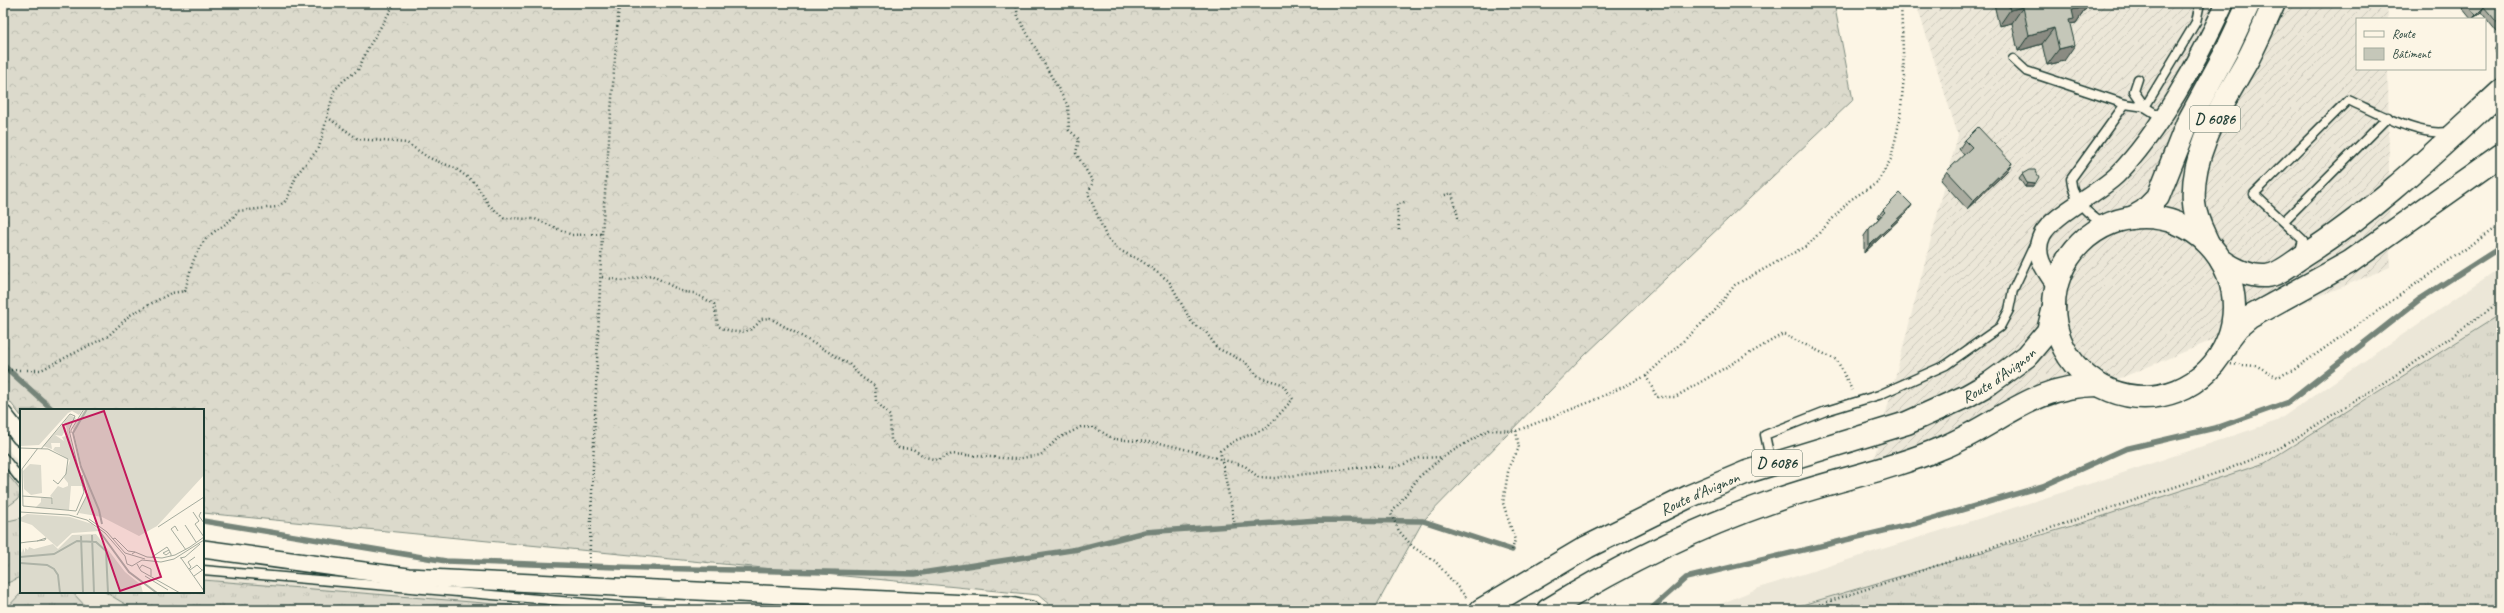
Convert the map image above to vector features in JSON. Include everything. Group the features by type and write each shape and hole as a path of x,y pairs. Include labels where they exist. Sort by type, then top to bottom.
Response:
{"main road":[{"name":"D 6086","path":"2132,218 2144,211 2158,197 2187,124 2229,46 2249,3"},
{"name":"D 6086","path":"2208,243 2198,221 2194,203 2200,157 2206,136 2255,46 2274,3"},
{"path":"2221,260 2241,272 2257,276 2276,273 2291,264 2332,238 2374,206 2501,91"},
{"path":"2056,297 2057,330 2066,352 2080,371 2099,385 2123,395 2148,397 2174,393 2197,381 2215,363 2228,340 2238,327 2250,317 2350,262 2501,154"},
{"path":"2132,218 2153,217 2173,222 2192,230 2208,243 2221,260 2233,291 2234,308 2228,340"},
{"name":"Route d'Avignon","path":"1474,605 1642,518 1747,472 1908,423 1967,396 1990,383 2026,356 2048,331 2056,297 2068,259 2085,240 2106,226 2132,218"},
{"name":"D 6086","path":"1548,610 1647,554 1746,511 1800,492 1892,467 1931,452 1970,435 2034,397 2062,389 2099,385"}],"street":[{"path":"2056,297 2039,256 2039,242 2046,228 2116,175 2161,117 2199,55 2225,3"},
{"path":"3,414 20,436"},
{"path":"204,549 408,577 1010,606 1031,610"}],"lane":[{"path":"2145,107 2196,22 2200,3"},
{"path":"2012,58 2026,71 2125,104 2145,107 2161,117"},
{"path":"2138,79 2134,91 2145,107"},
{"path":"2291,264 2304,243 2284,221 2254,194 2348,100 2432,133 2440,134 2461,128"},
{"path":"2106,226 2087,213 2079,204 2072,187 2074,173 2125,104"},
{"path":"2284,221 2388,117"},
{"path":"1772,464 1765,435 1826,411 1879,395 1946,365 2000,327 2009,310 2013,290 2030,253 2046,228"},
{"path":"3,457 20,479"},
{"path":"204,570 666,610"}],"path":[{"path":"3,370 41,370 108,336 130,315 171,294 185,291 194,257 210,235 229,223 238,211 277,207 287,200 297,174 319,148 334,91 343,81 358,70 368,48 395,3"},
{"path":"589,578 602,277 602,234 619,3"},
{"path":"1016,3 1018,17 1068,106 1069,130 1079,139 1076,153 1093,182 1088,193 1106,236 1117,249 1140,260 1169,281 1192,323 1206,332 1217,348 1245,362 1259,377 1282,384 1293,399 1268,428 1234,442 1220,451 1235,526"},
{"path":"1474,605 1435,561 1413,547 1399,531 1391,514 1419,477 1443,457 1488,430 1516,431 1590,402 1646,376 1713,313 1736,285 1808,244 1850,200 1877,183 1882,177 1894,148 1902,100 1904,49 1901,3"},
{"path":"327,117 358,139 407,143 429,158 455,168 475,183 489,206 504,218 535,219 572,235 602,234"},
{"path":"1441,196 1452,193 1459,222"},
{"path":"1399,230 1397,205 1407,201"},
{"path":"2215,363 2257,366 2278,377 2296,369 2501,224"},
{"path":"602,277 623,281 651,275 683,292 694,293 714,304 718,326 728,332 747,332 756,327 761,319 770,318 849,364 861,377 875,386 876,401 890,416 891,440 899,448 913,449 925,457 938,460 952,454 1014,459 1041,454 1057,439 1081,427 1095,428 1114,439 1160,443 1221,458 1245,466 1258,477 1274,478 1372,466 1395,468 1418,458 1443,457"},
{"path":"1796,610 1812,607 2226,470 2280,448 2410,366 2501,301"},
{"path":"1646,376 1657,397 1675,397 1783,334 1837,360 1858,401"},
{"path":"1512,550 1515,540 1503,503 1509,466 1519,448 1516,431"}],"shaded area":[{"path":"1916,3 2387,3 2388,18 2356,18 2356,70 2388,70 2390,267 1868,482 1958,135"},
{"path":"2501,267 2501,610 1706,610 1759,588 2108,478 2277,421"},
{"path":"3,443 20,465 20,593 204,593 204,567 624,604 725,610 3,610"}],"green space":[{"path":"3,3 1834,3 1853,100 1584,356 1423,521 1374,610 1056,610 1038,595 204,513 204,409 20,409 20,415 3,393"},
{"path":"2501,314 2501,610 1785,610 2082,523 2265,463"},
{"path":"3,469 20,490 20,494 18,499 3,510"},
{"path":"20,518 20,577 3,585 3,525 8,521"},
{"path":"204,580 569,610 135,610 107,593 204,593"},
{"path":"21,593 73,593 89,610 5,610"}],"building":[{"path":"2008,3 2086,3 2087,7 2072,10 2074,19 2069,20 2075,45 2059,49 2054,28 2029,35 2023,7 2010,10"},
{"path":"2466,3 2501,3 2501,27 2484,7 2476,15"},
{"path":"2501,42 2501,50 2497,45"},
{"path":"1978,127 2012,163 1974,200 1947,171 1972,147 1965,140"},
{"path":"2029,170 2035,170 2039,177 2035,184 2027,183 2022,174"},
{"path":"1900,193 1912,205 1869,246 1869,229 1885,212 1883,210"}],"waterway":[{"path":"1650,610 1686,578 1917,523 2043,486 2125,449 2219,427 2289,402 2420,299 2501,247"},
{"path":"3,365 52,409"},
{"path":"204,521 446,561 645,568 915,574 1078,549 1145,532 1318,520 1423,521 1512,550"}]}
